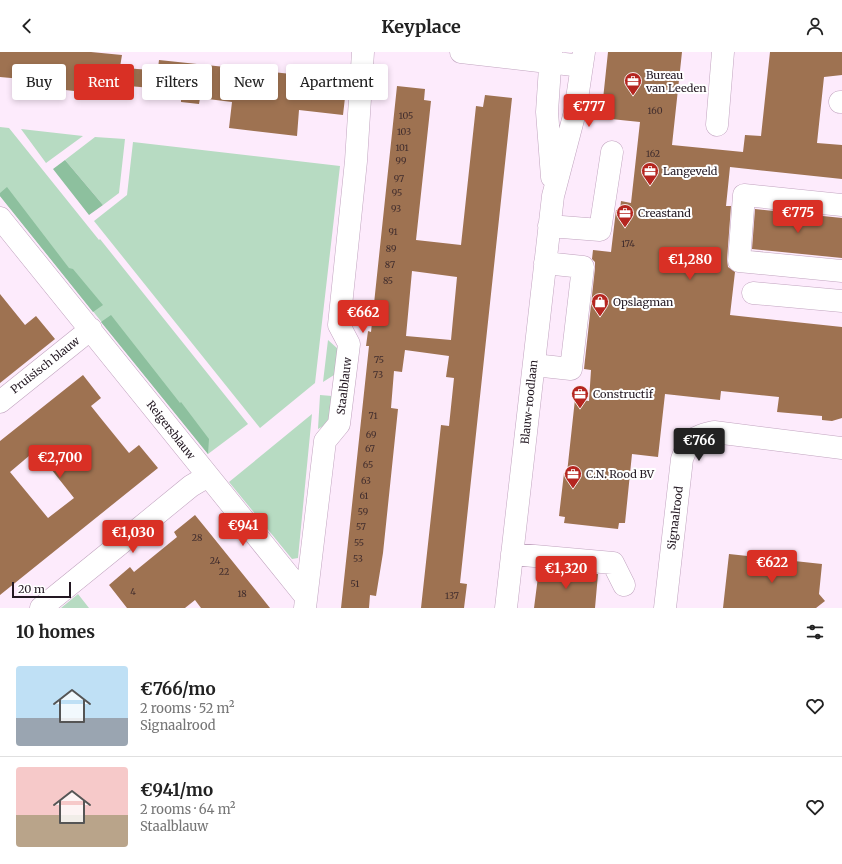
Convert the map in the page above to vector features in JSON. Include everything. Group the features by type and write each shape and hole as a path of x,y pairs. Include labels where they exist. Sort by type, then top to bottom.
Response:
{"street":[{"name":"Staalblauw","path":"305,603 325,441 339,424 349,344 339,325 356,161 364,52"},
{"path":"461,52 583,59"},
{"path":"717,125 723,52"},
{"name":"Blauw-roodlaan","path":"551,57 547,112 553,196"},
{"name":"Blauw-roodlaan","path":"506,608 553,196 575,112 583,59"},
{"path":"550,226 600,230 612,152"},
{"path":"842,205 744,195 739,261 842,271"},
{"name":"Reigersblauw","path":"0,218 208,476"},
{"path":"534,365 571,369 583,267 545,263"},
{"path":"752,293 842,301"},
{"name":"Pruisisch blauw","path":"0,402 91,330"},
{"name":"Signaalrood","path":"665,608 682,459 689,443 699,436 714,432 842,448"},
{"name":"Staalblauw","path":"208,476 305,603"},
{"path":"41,608 191,486 208,476"},
{"path":"512,554 613,563 624,585"}],"green space":[{"path":"0,127 9,128 248,424 208,454 0,196"},
{"path":"21,129 83,136 46,163"},
{"path":"95,137 125,139 119,193 103,205 65,160"},
{"path":"133,142 340,166 315,383 260,428 94,221 127,195"},
{"path":"65,160 103,205 89,215 53,169"},
{"path":"7,187 69,268 73,269 103,305 93,312 0,196 0,193"},
{"path":"111,315 209,439 208,454 101,322"},
{"path":"328,340 338,349 334,375 323,382"},
{"path":"320,395 332,396 330,422 318,429"},
{"path":"312,414 298,558 292,559 229,482"},
{"path":"78,594 89,608 61,608"}],"building":[{"path":"0,52 91,52 122,55 120,64 74,64 74,91 66,90 66,64 12,64 12,78 0,77"},
{"path":"608,52 682,52 672,145 743,152 745,135 761,136 770,52 842,52 842,75 824,77 817,143 842,145 842,179 730,167 726,206 731,206 727,260 728,267 735,272 730,315 842,327 842,418 832,421 822,420 822,416 777,412 779,397 721,391 720,400 665,394 658,457 632,454 625,523 619,523 618,529 564,523 565,517 559,516 564,473 567,473 575,399 589,401 591,370 584,369 595,268 595,262 592,259 593,250 611,252 616,210 620,210 621,201 631,203 640,122 601,118"},
{"path":"159,60 197,64 158,64"},
{"path":"212,66 220,66 220,100 278,100 278,73 286,74 286,100 345,100 343,115 299,110 297,136 229,128 232,102 212,100"},
{"path":"134,69 142,69 142,87 134,86"},
{"path":"397,86 425,89 424,100 431,101 416,240 461,245 476,106 483,107 485,95 512,98 460,583 467,584 464,608 421,608 441,425 449,426 454,378 446,377 449,356 405,350 402,372 394,371 391,408 398,409 383,553 376,596 370,595 369,608 341,608 369,346 366,346 368,331 371,332","holes":["412,271 457,277 451,340 406,336"]},
{"path":"181,100 200,100 199,104 181,102"},
{"path":"755,209 842,218 842,258 752,249"},
{"path":"0,294 25,325 36,316 55,339 0,383"},
{"path":"83,375 101,398 91,406 103,421 129,453 139,445 158,468 0,595 0,441","holes":["36,450 74,498 48,518 10,472"]},
{"path":"195,515 270,608 201,608 195,600 185,608 127,608 109,585 130,567 134,572 177,537 174,532"},
{"path":"729,554 822,564 819,594 825,601 816,608 723,608"},
{"path":"539,569 598,574 595,608 534,608"}],"place":[{"name":"Bureau van Leeden","path":"633,96"},
{"name":"Langeveld","path":"650,186"},
{"name":"Creastand","path":"625,228"},
{"name":"Opslagman","path":"600,317"},
{"name":"Constructif","path":"580,409"},
{"name":"C.N. Rood BV","path":"573,489"}]}
